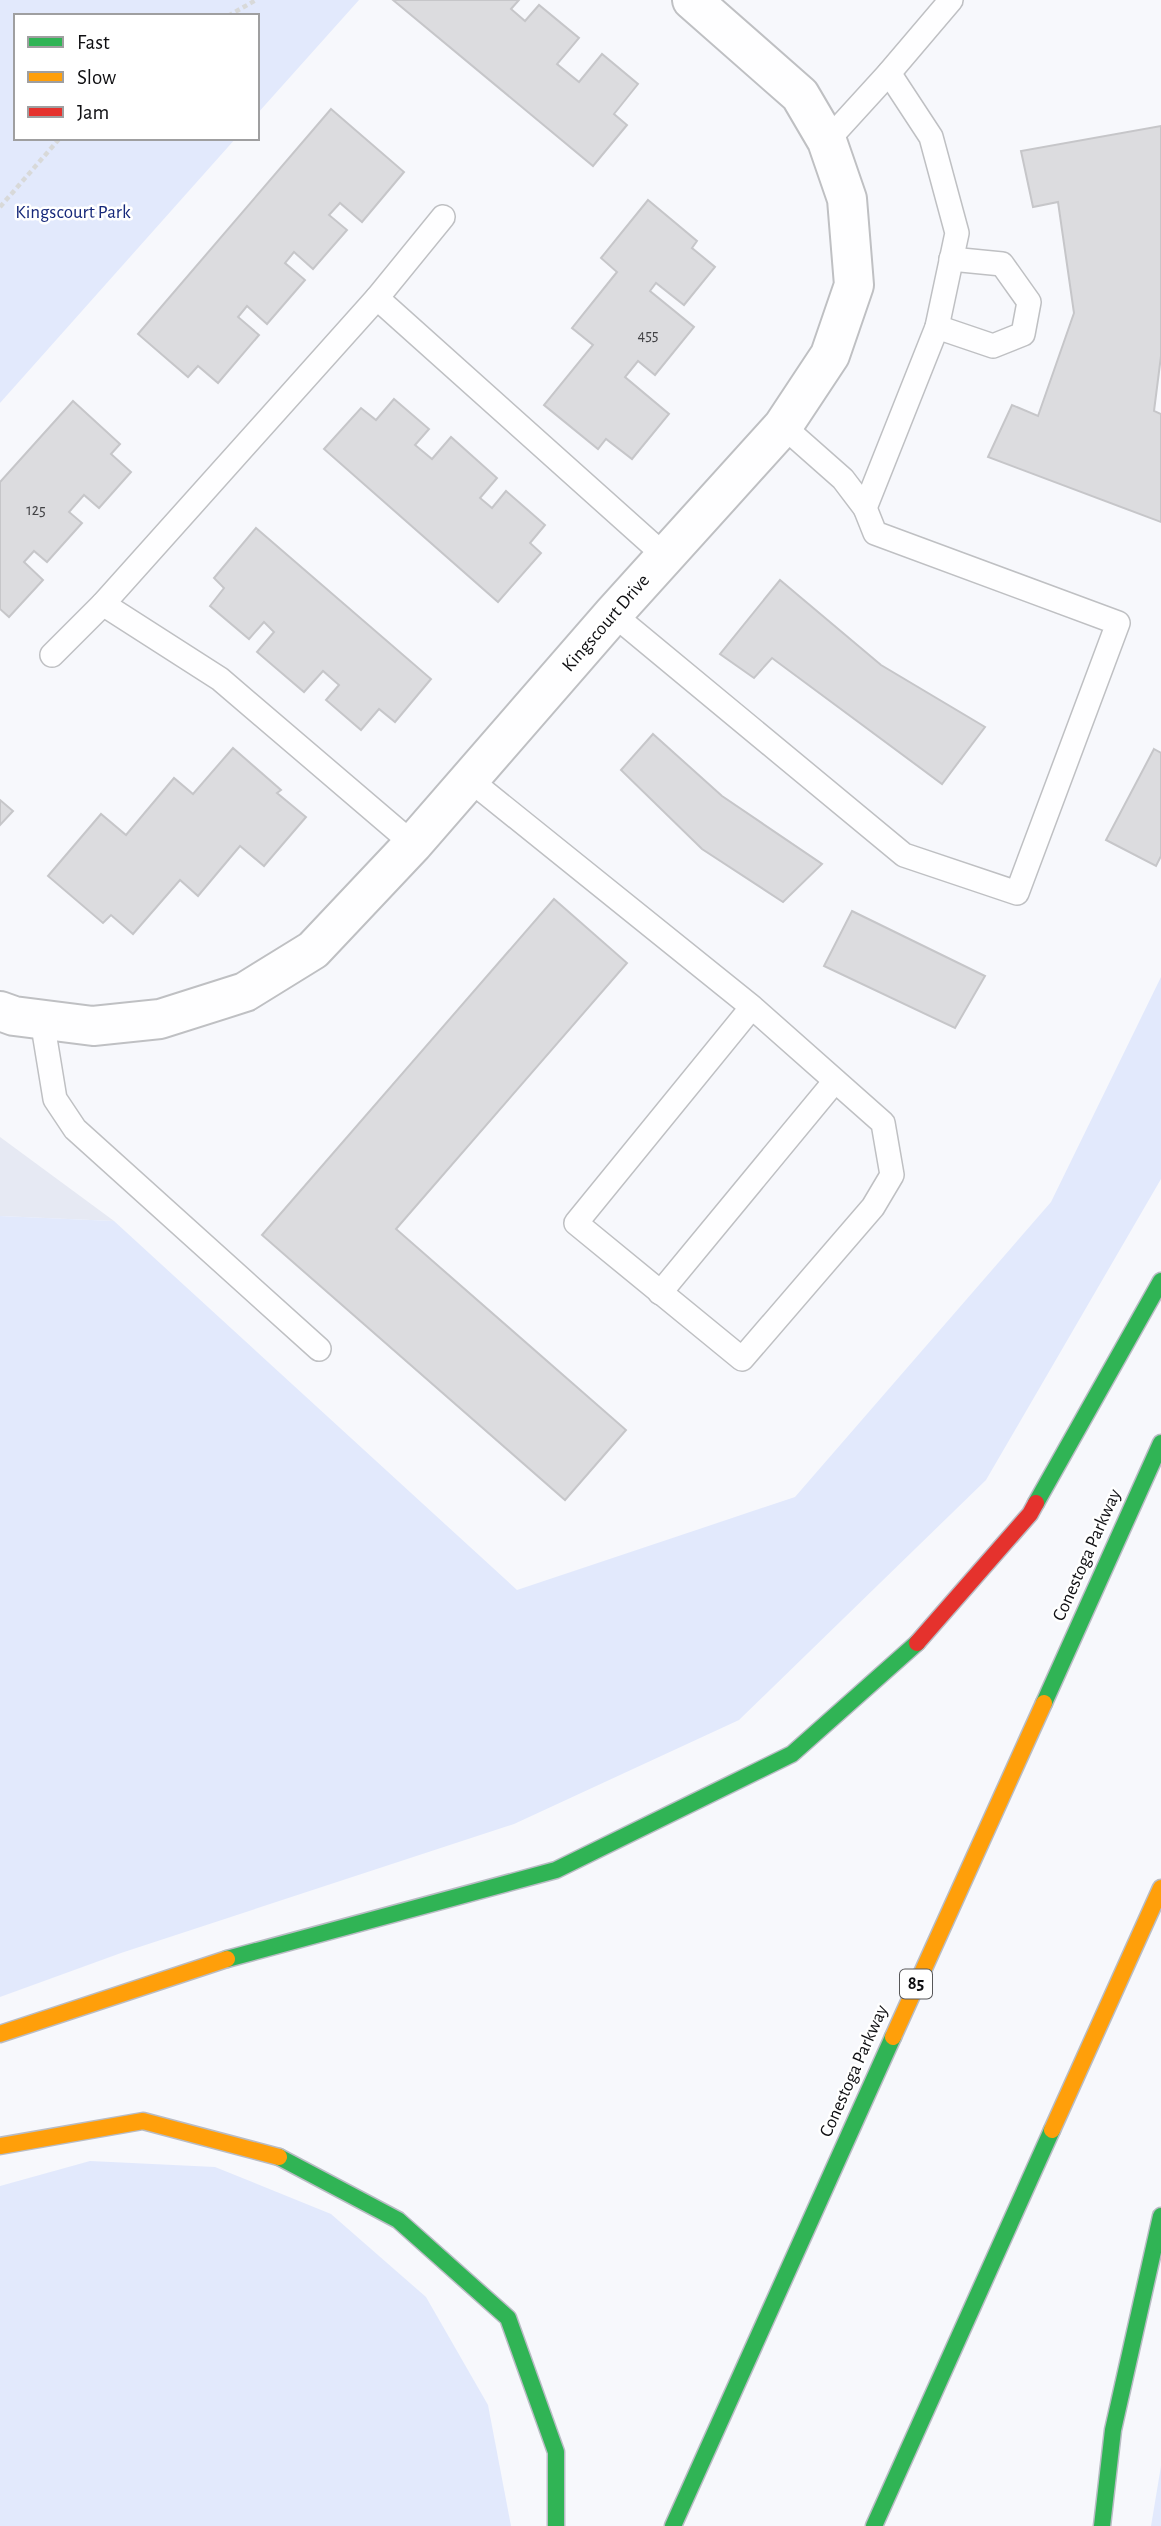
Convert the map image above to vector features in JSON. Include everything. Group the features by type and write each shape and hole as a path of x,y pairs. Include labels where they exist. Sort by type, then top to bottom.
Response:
{"highway":[{"path":"0,2034 239,1956 556,1870 792,1754 922,1639 1030,1514 1161,1281"},
{"name":"Conestoga Parkway","path":"673,2526 1161,1443"},
{"path":"874,2526 1161,1888"},
{"path":"0,2146 142,2121 279,2157 398,2220 508,2318 556,2452 556,2526"},
{"path":"1102,2526 1113,2430 1161,2216"}],"street":[{"name":"Kingscourt Drive","path":"0,1011 15,1016 93,1026 160,1019 245,992 313,950 413,844 613,614 783,426 830,355 854,285 847,199 827,141 800,95 692,0"}],"lane":[{"path":"827,141 951,0"},
{"path":"865,508 937,327 957,233 931,137 889,73"},
{"path":"52,655 103,604 377,298 443,217"},
{"path":"937,327 992,346 1023,334 1029,302 1002,264 951,259"},
{"path":"377,298 665,556"},
{"path":"613,614 904,855 1017,893 1118,623 875,533 865,508 843,479 783,426"},
{"path":"103,604 220,679 413,844"},
{"path":"470,780 752,1007 883,1123 892,1175 873,1207 742,1359 576,1223 752,1007"},
{"path":"42,1020 55,1099 75,1129 319,1349"},
{"path":"660,1293 835,1081"}],"path":[{"path":"232,14 256,0"},
{"path":"0,207 58,140"}],"shaded area":[{"path":"0,1137 114,1221 0,1216"}],"green space":[{"name":"Kingscourt Park","path":"0,0 359,0 259,112 259,14 14,14 14,140 234,140 0,403"},
{"path":"1161,977 1161,1179 986,1480 739,1720 514,1824 121,1953 0,1997 0,1216 114,1221 517,1590 795,1497 1051,1202"},
{"path":"90,2161 215,2167 331,2214 426,2297 488,2405 511,2526 0,2526 0,2186"},
{"path":"1161,2466 1161,2526 1151,2526"}],"building":[{"path":"393,0 519,0 511,9 525,21 539,5 579,38 557,64 579,82 602,54 638,84 614,114 627,125 593,166"},
{"path":"331,109 404,172 362,222 340,203 329,215 347,230 313,269 294,252 285,263 305,280 267,324 247,306 238,317 259,335 218,383 198,366 188,377 138,334"},
{"path":"1161,126 1161,356 1154,411 1161,414 1161,522 988,457 1012,405 1038,416 1074,313 1058,202 1033,207 1021,151"},
{"path":"648,200 697,241 692,248 715,267 684,305 656,283 650,291 694,327 655,375 638,361 625,377 669,414 632,459 606,439 598,449 544,405 593,345 572,328 617,272 601,258"},
{"path":"394,399 429,429 415,445 432,459 451,437 497,478 480,498 492,508 506,491 545,525 530,543 541,553 498,602 324,449 361,408 376,420"},
{"path":"73,401 120,444 111,454 131,472 99,508 84,495 69,512 82,523 47,562 34,551 24,562 43,580 9,617 0,609 0,482"},
{"path":"256,528 431,679 395,722 379,709 361,730 326,700 339,685 323,671 304,692 257,652 274,632 264,622 249,639 210,606 224,588 214,578"},
{"path":"780,580 881,665 985,727 942,784 772,658 754,678 720,654"},
{"path":"653,734 722,796 822,864 783,902 702,849 621,770"},
{"path":"233,748 281,790 277,793 306,817 264,866 240,846 198,896 180,880 133,934 111,915 103,923 48,876 101,814 126,835 174,778 193,794"},
{"path":"1154,749 1161,753 1161,856 1156,866 1106,840"},
{"path":"0,800 13,811 0,825"},
{"path":"554,899 627,963 396,1229 626,1430 565,1500 262,1235"},
{"path":"852,911 985,976 955,1028 824,966"}],"traffic: fast":[{"path":"1036,1503 1161,1281"},
{"path":"1044,1703 1161,1443"},
{"path":"227,1959 556,1870 792,1754 917,1643"},
{"path":"673,2526 893,2037"},
{"path":"874,2526 1052,2130"},
{"path":"279,2157 398,2220 508,2318 556,2452 556,2526"},
{"path":"1102,2526 1113,2430 1161,2216"}],"traffic: slow":[{"path":"893,2037 1044,1703"},
{"path":"1052,2130 1161,1888"},
{"path":"0,2034 227,1959"},
{"path":"0,2146 143,2121 279,2157"}],"traffic: jam":[{"path":"917,1643 1030,1514 1036,1503"}]}
